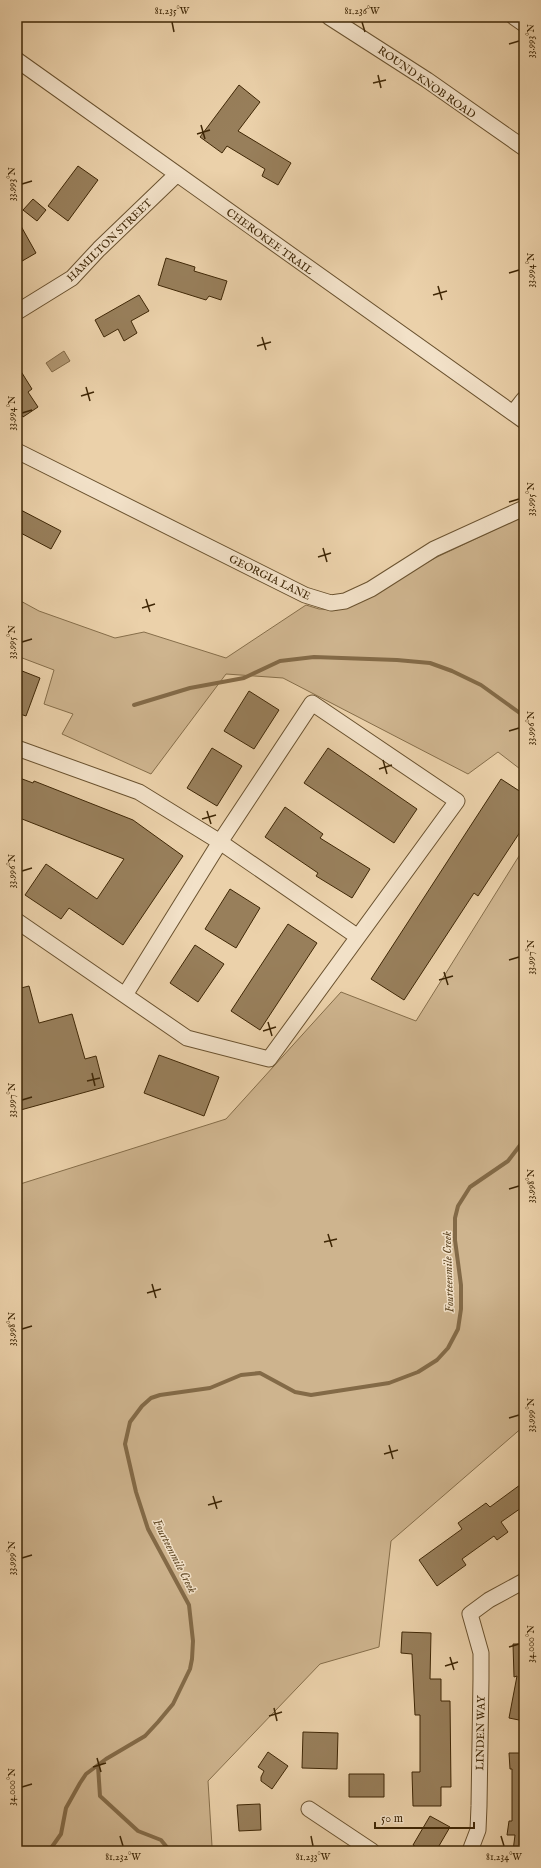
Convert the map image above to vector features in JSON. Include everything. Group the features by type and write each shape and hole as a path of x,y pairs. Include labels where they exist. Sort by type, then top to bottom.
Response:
{"street":[{"name":"ROUND KNOB ROAD","path":"329,17 427,80 524,148"},
{"path":"514,17 524,24"},
{"name":"CHEROKEE TRAIL","path":"17,60 176,175 519,417"},
{"name":"HAMILTON STREET","path":"17,312 72,278 99,249 176,175"},
{"path":"519,417 524,399"},
{"name":"GEORGIA LANE","path":"17,451 305,595 331,603 345,601 370,589 434,549 524,508"},
{"path":"17,921 124,995 187,1038 269,1059 457,801 312,703 220,842 124,995"},
{"path":"17,748 139,792 220,842 358,936"},
{"name":"LINDEN WAY","path":"470,1851 478,1830 481,1653 470,1614 489,1600 524,1581"},
{"path":"309,1809 372,1851"}],"shaded area":[{"path":"64,351 70,361 52,372 46,363"},
{"path":"524,516 524,772 498,752 468,774 283,678 226,674 151,774 62,734 73,714 44,704 54,670 17,656 17,599 39,611 115,638 144,632 226,658 306,605 319,609 337,610 372,594 435,558"},
{"path":"524,848 524,1426 391,1541 379,1647 320,1664 208,1781 212,1846 216,1851 17,1851 17,1185 226,1119 341,992 416,1021"}],"building":[{"path":"239,85 260,102 238,131 291,163 278,185 262,176 265,169 227,146 222,153 200,137"},
{"path":"78,166 98,180 68,221 48,206"},
{"path":"33,199 46,210 37,221 23,210"},
{"path":"17,219 36,253 17,264"},
{"path":"166,258 195,267 194,271 227,281 221,300 209,296 206,300 158,285"},
{"path":"139,295 149,311 131,321 137,333 124,341 118,329 104,337 95,320"},
{"path":"17,365 32,389 28,392 38,407 23,417 17,407"},
{"path":"17,508 61,531 51,549 17,531"},
{"path":"17,669 40,678 26,716 17,713"},
{"path":"249,691 279,710 254,749 224,731"},
{"path":"212,748 242,766 217,806 187,788"},
{"path":"328,748 417,809 394,843 304,783"},
{"path":"17,777 33,783 34,781 133,820 183,856 123,945 69,908 61,919 25,895 46,864 97,899 124,859 17,817"},
{"path":"501,779 524,794 524,826 478,896 474,893 404,1000 371,979"},
{"path":"285,807 323,834 320,838 370,869 352,898 316,876 318,873 265,837"},
{"path":"230,889 260,908 236,948 205,929"},
{"path":"288,924 317,943 260,1030 231,1011"},
{"path":"195,945 224,964 198,1002 170,983"},
{"path":"29,986 39,1023 72,1014 85,1059 96,1056 104,1087 17,1111 17,989"},
{"path":"159,1055 219,1077 204,1116 144,1093"},
{"path":"524,1482 524,1506 501,1522 508,1532 497,1540 494,1536 462,1559 466,1565 437,1586 419,1560 462,1529 458,1523 486,1503 490,1507"},
{"path":"402,1632 431,1633 430,1679 441,1679 441,1701 450,1701 451,1787 441,1787 441,1806 413,1806 412,1772 420,1772 420,1715 415,1715 412,1654 401,1653"},
{"path":"513,1644 524,1644 524,1721 509,1718 517,1676 514,1677"},
{"path":"303,1732 338,1733 337,1769 302,1768"},
{"path":"268,1752 288,1766 272,1789 261,1781 264,1771 258,1767"},
{"path":"509,1753 524,1753 524,1851 513,1851 515,1835 507,1835 509,1821 512,1821 512,1769 510,1769"},
{"path":"349,1774 384,1774 384,1797 349,1797"},
{"path":"260,1804 261,1830 239,1831 237,1805"},
{"path":"430,1816 450,1827 436,1851 423,1851 413,1845"}],"waterway":[{"path":"134,705 190,688 244,678 280,661 314,657 397,660 430,663 452,671 481,685 524,716"},
{"name":"Fourteenmile Creek","path":"49,1851 61,1834 66,1808 86,1774 106,1759 145,1736 158,1722 173,1704 190,1669 192,1659 193,1641 189,1605 148,1529 136,1492 125,1444 130,1422 142,1406 151,1398 160,1395 210,1388 241,1375 260,1373 295,1392 311,1395 389,1383 418,1372 437,1360 448,1348 458,1329 461,1309 461,1285 455,1240 455,1218 458,1206 470,1187 508,1161 524,1140"},
{"path":"98,1766 100,1796 138,1831 161,1840 170,1851"}]}
